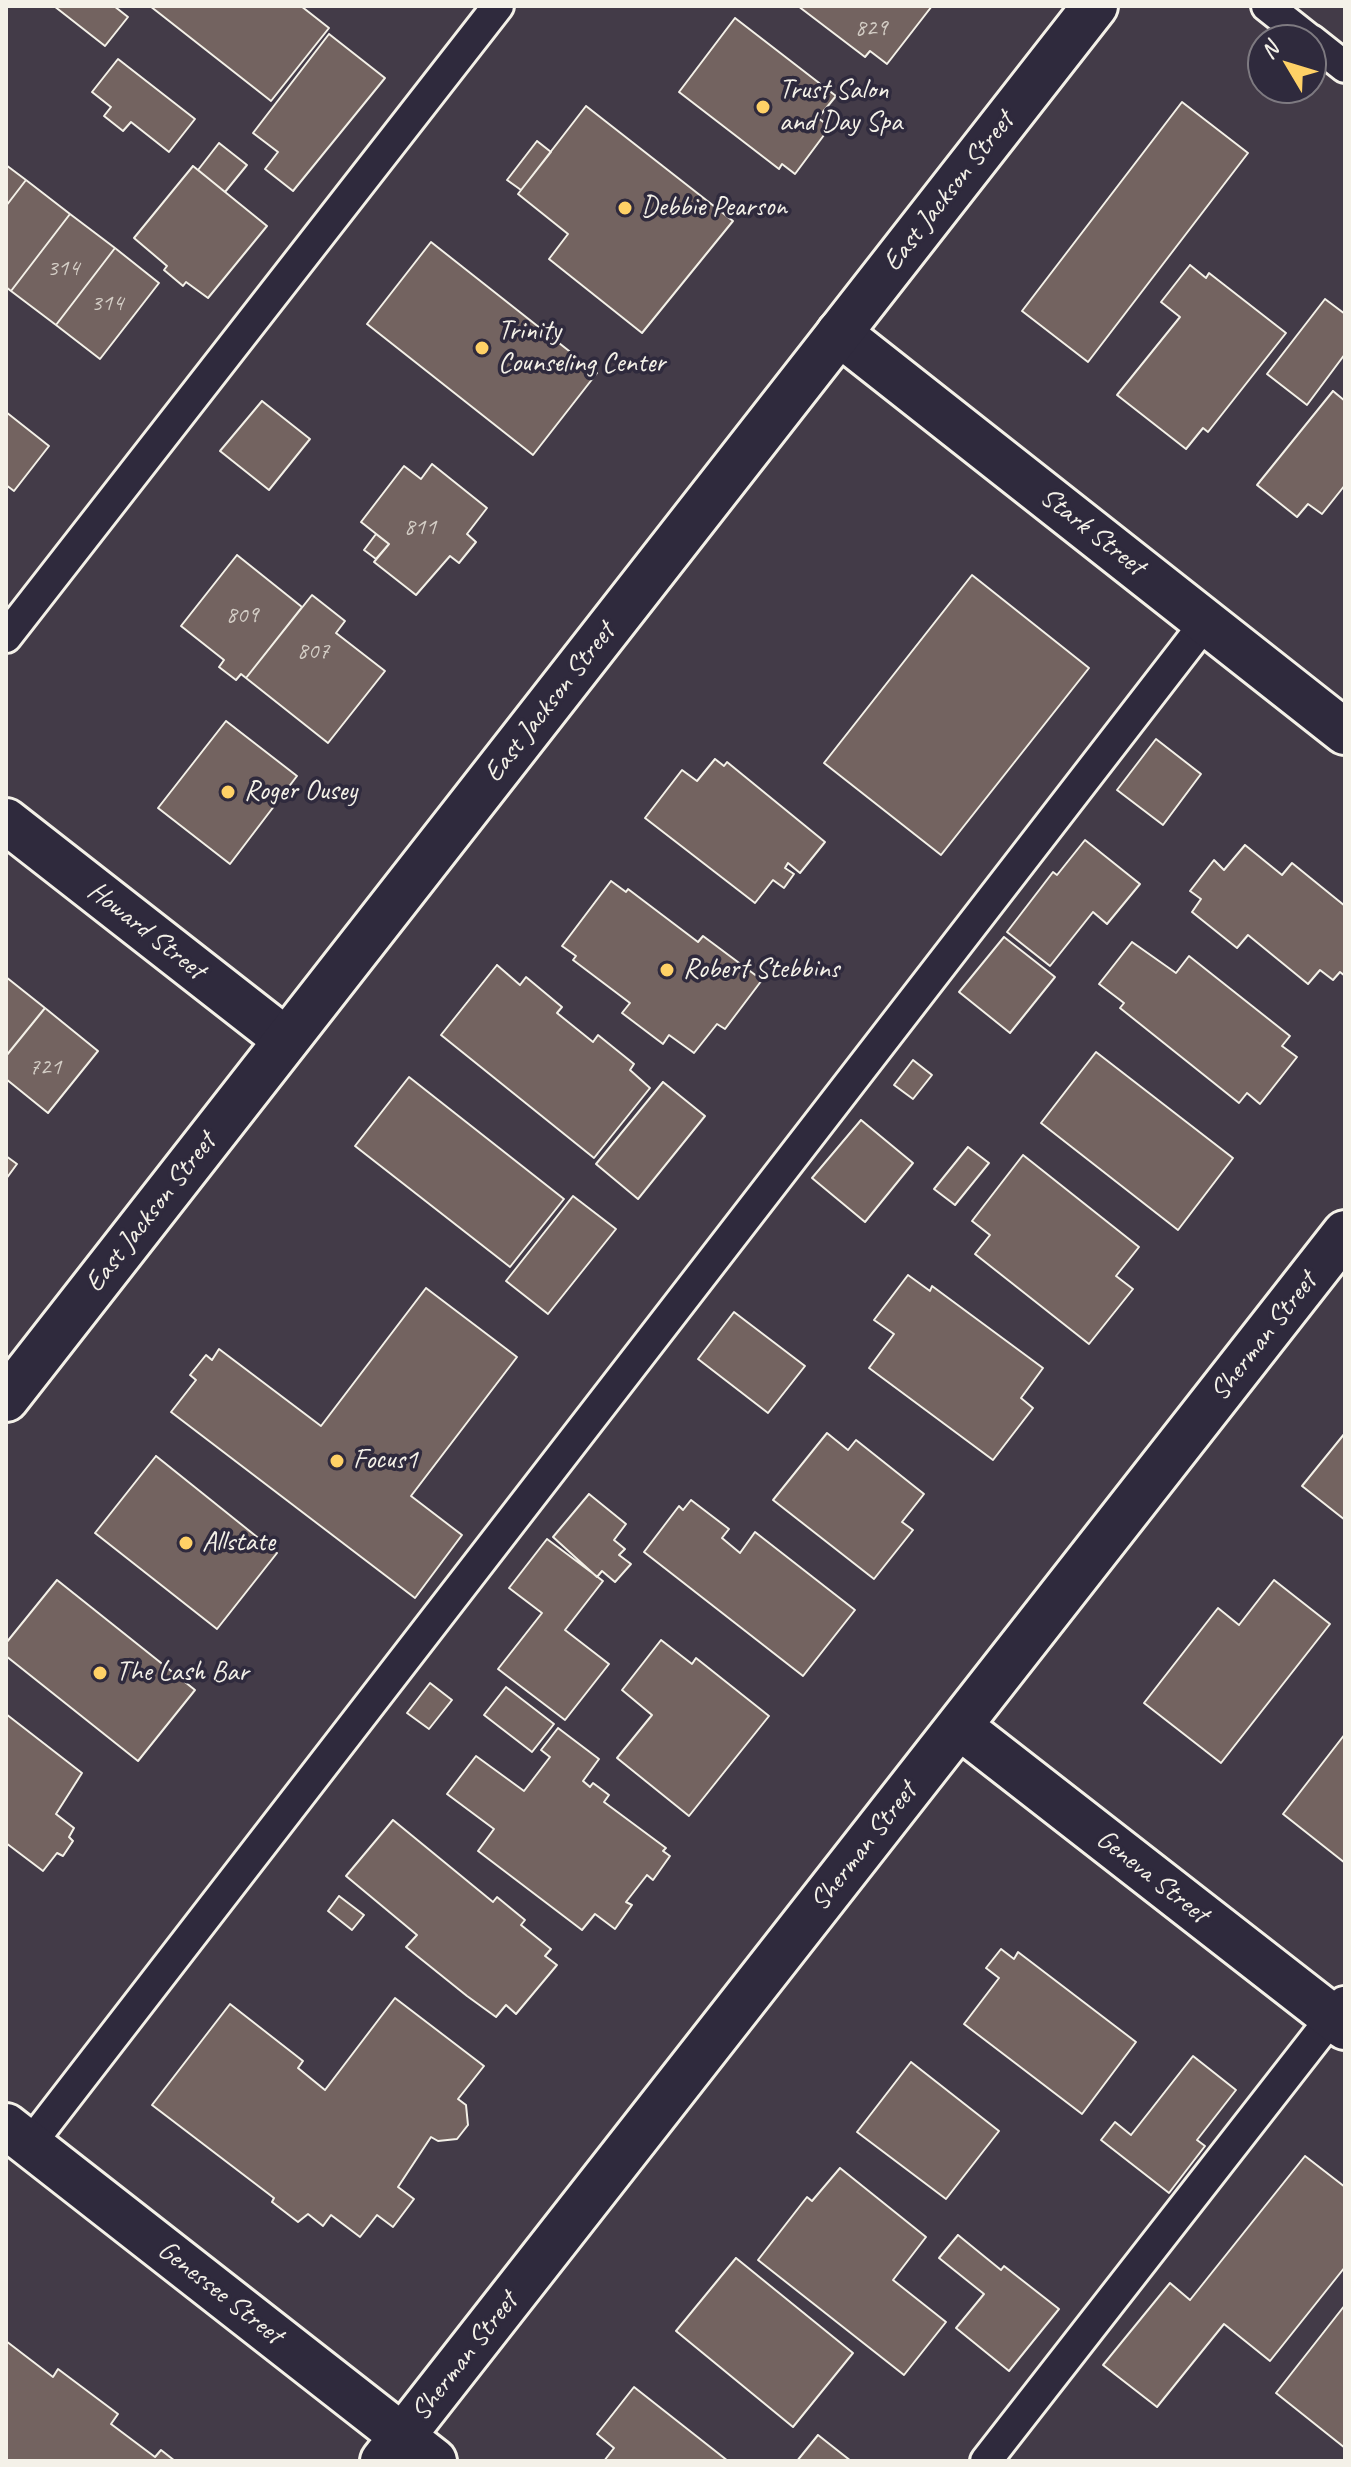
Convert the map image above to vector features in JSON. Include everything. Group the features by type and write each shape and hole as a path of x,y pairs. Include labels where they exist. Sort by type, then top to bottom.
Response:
{"street":[{"name":"East Jackson Street","path":"6,1399 1095,6"},
{"name":"Stark Street","path":"839,333 1345,732"},
{"name":"Howard Street","path":"6,821 286,1040"},
{"name":"Sherman Street","path":"407,2453 959,1726 1345,1233"},
{"name":"Geneva Street","path":"959,1726 1341,2015"},
{"name":"Genessee Street","path":"18,2135 407,2453"}],"lane":[{"path":"6,637 498,6"},
{"path":"1267,6 1290,24"},
{"path":"1327,53 1345,67"},
{"path":"18,2135 1206,622"},
{"path":"986,2461 1341,2015"}],"building":[{"path":"54,6 114,6 128,17 105,46"},
{"path":"150,6 301,6 329,28 271,101"},
{"path":"798,6 932,6 887,64 870,51 865,57"},
{"name":"Trust Salon and Day Spa","path":"735,18 836,96 818,118 830,127 795,174 782,164 779,169 679,92"},
{"path":"329,34 385,78 293,191 265,169 278,152 253,133"},
{"path":"118,59 195,119 169,152 131,122 123,131 104,116 111,107 92,92"},
{"path":"1182,102 1248,153 1088,362 1022,311"},
{"name":"Debbie Pearson","path":"586,106 733,221 642,333 549,259 568,234 518,194"},
{"path":"537,141 551,152 521,190 507,180"},
{"path":"219,143 247,165 225,192 198,170"},
{"path":"6,165 26,180 6,206"},
{"path":"193,166 267,226 208,298 186,282 183,286 164,270 167,266 134,238"},
{"path":"26,180 70,214 11,291 6,287 6,206"},
{"path":"70,214 115,248 56,325 11,291"},
{"name":"Trinity Counseling Center","path":"431,242 597,373 533,455 367,324"},
{"path":"115,248 159,283 100,359 56,325"},
{"path":"1190,265 1206,278 1209,273 1286,333 1208,432 1203,428 1186,449 1117,395 1180,317 1161,302"},
{"path":"1325,299 1345,314 1345,354 1307,405 1267,374"},
{"path":"1333,391 1345,401 1345,485 1322,514 1308,504 1297,517 1257,485"},
{"path":"262,401 310,439 269,490 220,451"},
{"path":"6,412 49,446 14,491 6,485"},
{"path":"432,464 487,508 467,534 476,542 459,563 450,556 416,595 374,562 389,544 361,522 404,466 421,479"},
{"path":"376,534 389,544 376,559 364,550"},
{"path":"237,555 302,607 246,678 241,674 236,680 219,667 224,660 181,626"},
{"path":"972,575 1089,668 941,855 824,763"},
{"path":"312,595 345,621 336,633 385,671 328,743 246,678"},
{"name":"Roger Ousey","path":"226,721 297,776 230,864 158,808"},
{"path":"1156,739 1201,774 1163,825 1117,790"},
{"path":"715,759 724,766 727,762 825,842 800,873 788,863 785,868 794,874 784,888 773,880 755,903 645,818 682,770 697,781"},
{"path":"1085,840 1140,884 1107,924 1093,912 1050,966 1007,932 1053,872 1057,875"},
{"path":"1245,845 1282,875 1292,863 1345,906 1345,976 1340,972 1333,980 1320,970 1308,984 1248,935 1237,948 1192,912 1201,899 1190,891 1214,860 1224,870"},
{"name":"Robert Stebbins","path":"611,881 626,892 628,889 698,942 703,936 762,980 725,1029 717,1024 694,1053 669,1035 663,1044 622,1013 630,1003 573,960 576,956 562,946"},
{"path":"1004,937 1055,977 1010,1033 959,992"},
{"path":"1132,942 1176,973 1189,956 1290,1036 1282,1046 1297,1057 1260,1104 1247,1093 1239,1103 1120,1008 1124,1003 1099,984"},
{"path":"497,965 520,985 526,977 562,1007 557,1013 593,1042 598,1035 634,1064 630,1070 650,1088 594,1158 441,1035"},
{"path":"6,977 45,1008 6,1056"},
{"path":"45,1008 98,1051 48,1113 6,1079 6,1056"},
{"path":"1096,1052 1233,1158 1178,1230 1041,1123"},
{"path":"913,1060 932,1075 913,1099 894,1085"},
{"path":"409,1077 564,1199 510,1267 355,1146"},
{"path":"663,1082 705,1116 638,1199 596,1164"},
{"path":"861,1120 913,1163 865,1222 812,1178"},
{"path":"968,1147 989,1163 955,1205 934,1189"},
{"path":"1023,1155 1139,1247 1116,1276 1133,1289 1089,1344 975,1254 990,1235 972,1221"},
{"path":"6,1156 17,1164 6,1179"},
{"path":"573,1196 616,1229 548,1314 506,1281"},
{"path":"908,1275 930,1291 932,1286 1043,1368 1021,1398 1033,1408 993,1460 869,1368 894,1334 874,1320"},
{"name":"Focus1","path":"426,1288 517,1357 411,1496 462,1535 415,1598 171,1412 196,1380 190,1375 206,1355 212,1360 219,1349 321,1426"},
{"path":"734,1312 805,1366 768,1413 698,1359"},
{"path":"827,1433 848,1450 856,1440 924,1494 902,1522 913,1530 874,1579 773,1500"},
{"path":"1345,1433 1345,1520 1302,1486"},
{"name":"Allstate","path":"156,1456 277,1553 217,1629 95,1533"},
{"path":"589,1494 626,1524 614,1540 625,1549 619,1555 631,1564 615,1582 602,1571 597,1577 553,1537"},
{"path":"691,1500 729,1529 722,1538 740,1553 755,1532 855,1610 803,1676 644,1552 679,1506 683,1510"},
{"path":"547,1539 603,1581 565,1630 609,1664 565,1720 498,1669 542,1613 509,1588"},
{"name":"The Lash Bar","path":"57,1580 195,1690 138,1761 6,1656 6,1643"},
{"path":"1274,1580 1330,1624 1221,1763 1144,1703 1218,1608 1239,1625"},
{"path":"661,1640 692,1664 696,1658 769,1716 689,1816 617,1758 652,1715 622,1690"},
{"path":"430,1683 452,1700 429,1729 407,1713"},
{"path":"506,1687 554,1724 532,1752 484,1715"},
{"path":"6,1714 82,1773 56,1814 74,1828 69,1837 73,1841 63,1856 57,1853 43,1871 6,1843"},
{"path":"558,1728 599,1759 583,1781 590,1787 593,1783 609,1795 604,1802 666,1848 663,1851 670,1856 653,1880 647,1875 626,1902 632,1905 615,1929 595,1914 582,1930 478,1851 494,1829 447,1794 476,1756 524,1791 550,1757 541,1750"},
{"path":"1345,1734 1345,1863 1283,1814"},
{"path":"393,1820 493,1902 497,1897 525,1920 521,1925 551,1949 545,1956 557,1965 516,2014 506,2005 496,2017 406,1947 417,1935 346,1876"},
{"path":"339,1896 364,1915 352,1930 328,1911"},
{"path":"1001,1949 1014,1959 1018,1952 1136,2042 1082,2114 964,2024 999,1978 986,1968"},
{"path":"395,1998 484,2066 458,2099 466,2105 468,2125 457,2139 438,2141 431,2137 398,2187 414,2199 393,2227 377,2215 360,2237 331,2215 323,2226 308,2214 298,2222 272,2202 274,2198 152,2105 230,2004 303,2061 298,2068 325,2090"},
{"path":"1193,2056 1236,2090 1197,2140 1205,2146 1169,2193 1101,2140 1115,2122 1131,2135"},
{"path":"911,2062 999,2131 946,2199 857,2132"},
{"path":"1305,2156 1345,2187 1345,2267 1270,2361 1224,2324 1157,2407 1103,2365 1170,2283 1190,2300"},
{"path":"840,2168 926,2237 893,2280 946,2322 904,2375 758,2260 807,2197 812,2201"},
{"path":"958,2235 1001,2270 1004,2266 1059,2309 1009,2371 956,2328 984,2294 939,2258"},
{"path":"736,2258 853,2353 793,2427 676,2331"},
{"path":"1345,2305 1345,2448 1276,2393"},
{"path":"6,2341 53,2377 58,2369 118,2414 111,2424 155,2457 161,2450 175,2461 6,2461"},
{"path":"634,2387 728,2461 604,2461 614,2448 597,2434"},
{"path":"818,2435 851,2461 797,2461"}],"place":[{"name":"Trust Salon and Day Spa","path":"763,107"},
{"name":"Debbie Pearson","path":"625,208"},
{"name":"Trinity Counseling Center","path":"482,348"},
{"name":"Roger Ousey","path":"228,792"},
{"name":"Robert Stebbins","path":"667,970"},
{"name":"Focus1","path":"337,1461"},
{"name":"Allstate","path":"186,1543"},
{"name":"The Lash Bar","path":"100,1673"}]}
